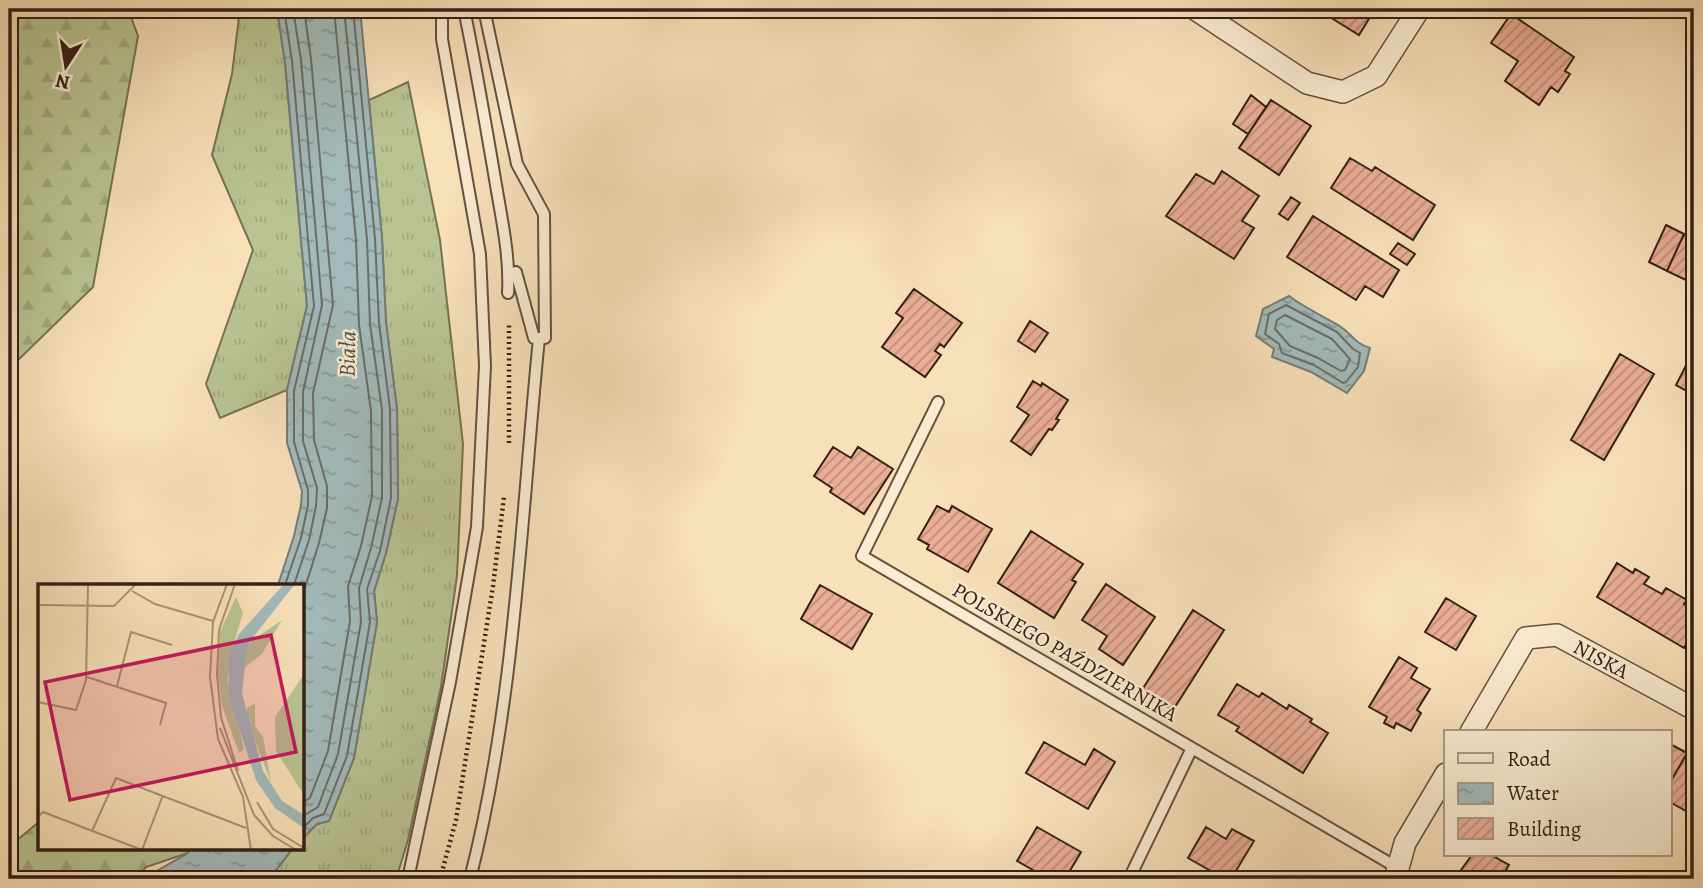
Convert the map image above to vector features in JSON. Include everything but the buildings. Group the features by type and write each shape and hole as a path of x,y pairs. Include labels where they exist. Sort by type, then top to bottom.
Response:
{"street":[{"path":"1195,9 1307,83 1343,92 1376,76 1419,9"},
{"name":"NISKA","path":"1472,730 1526,638 1557,635 1694,709"},
{"path":"1397,874 1405,843 1444,777"}],"lane":[{"path":"408,879 450,682 477,527 485,366 480,254 442,39 442,9"},
{"path":"464,9 482,100 509,274 508,293"},
{"path":"484,9 517,163 544,214 545,338 534,338 516,272 509,274"},
{"path":"470,879 498,751 506,689 539,338"},
{"name":"POLSKIEGO PAŹDZIERNIKA","path":"938,402 862,556 1192,748 1397,874"},
{"path":"1129,879 1192,748"}],"green space":[{"path":"9,9 128,9 138,36 93,287 9,369"},
{"path":"240,9 277,9 285,62 307,306 287,390 220,418 206,384 253,250 212,155 232,74"},
{"path":"408,82 440,240 463,444 457,576 441,687 408,840 396,879 269,879 291,850 304,850 304,837 317,824 329,821 354,758 377,622 374,591 398,499 397,409 386,323 382,238 369,100"},
{"path":"38,823 38,850 189,850 188,853 146,867 136,879 9,879 9,847"}],"water":[{"name":"Biała","path":"277,9 360,9 382,238 386,323 397,409 398,499 374,591 377,622 354,758 329,821 317,824 304,837 304,584 278,584 301,505 302,491 287,443 287,390 307,306 285,62"},
{"path":"1289,296 1370,348 1364,371 1347,393 1311,372 1272,357 1274,349 1256,336 1263,309"},
{"path":"189,850 291,850 269,879 151,879 155,872"}]}
